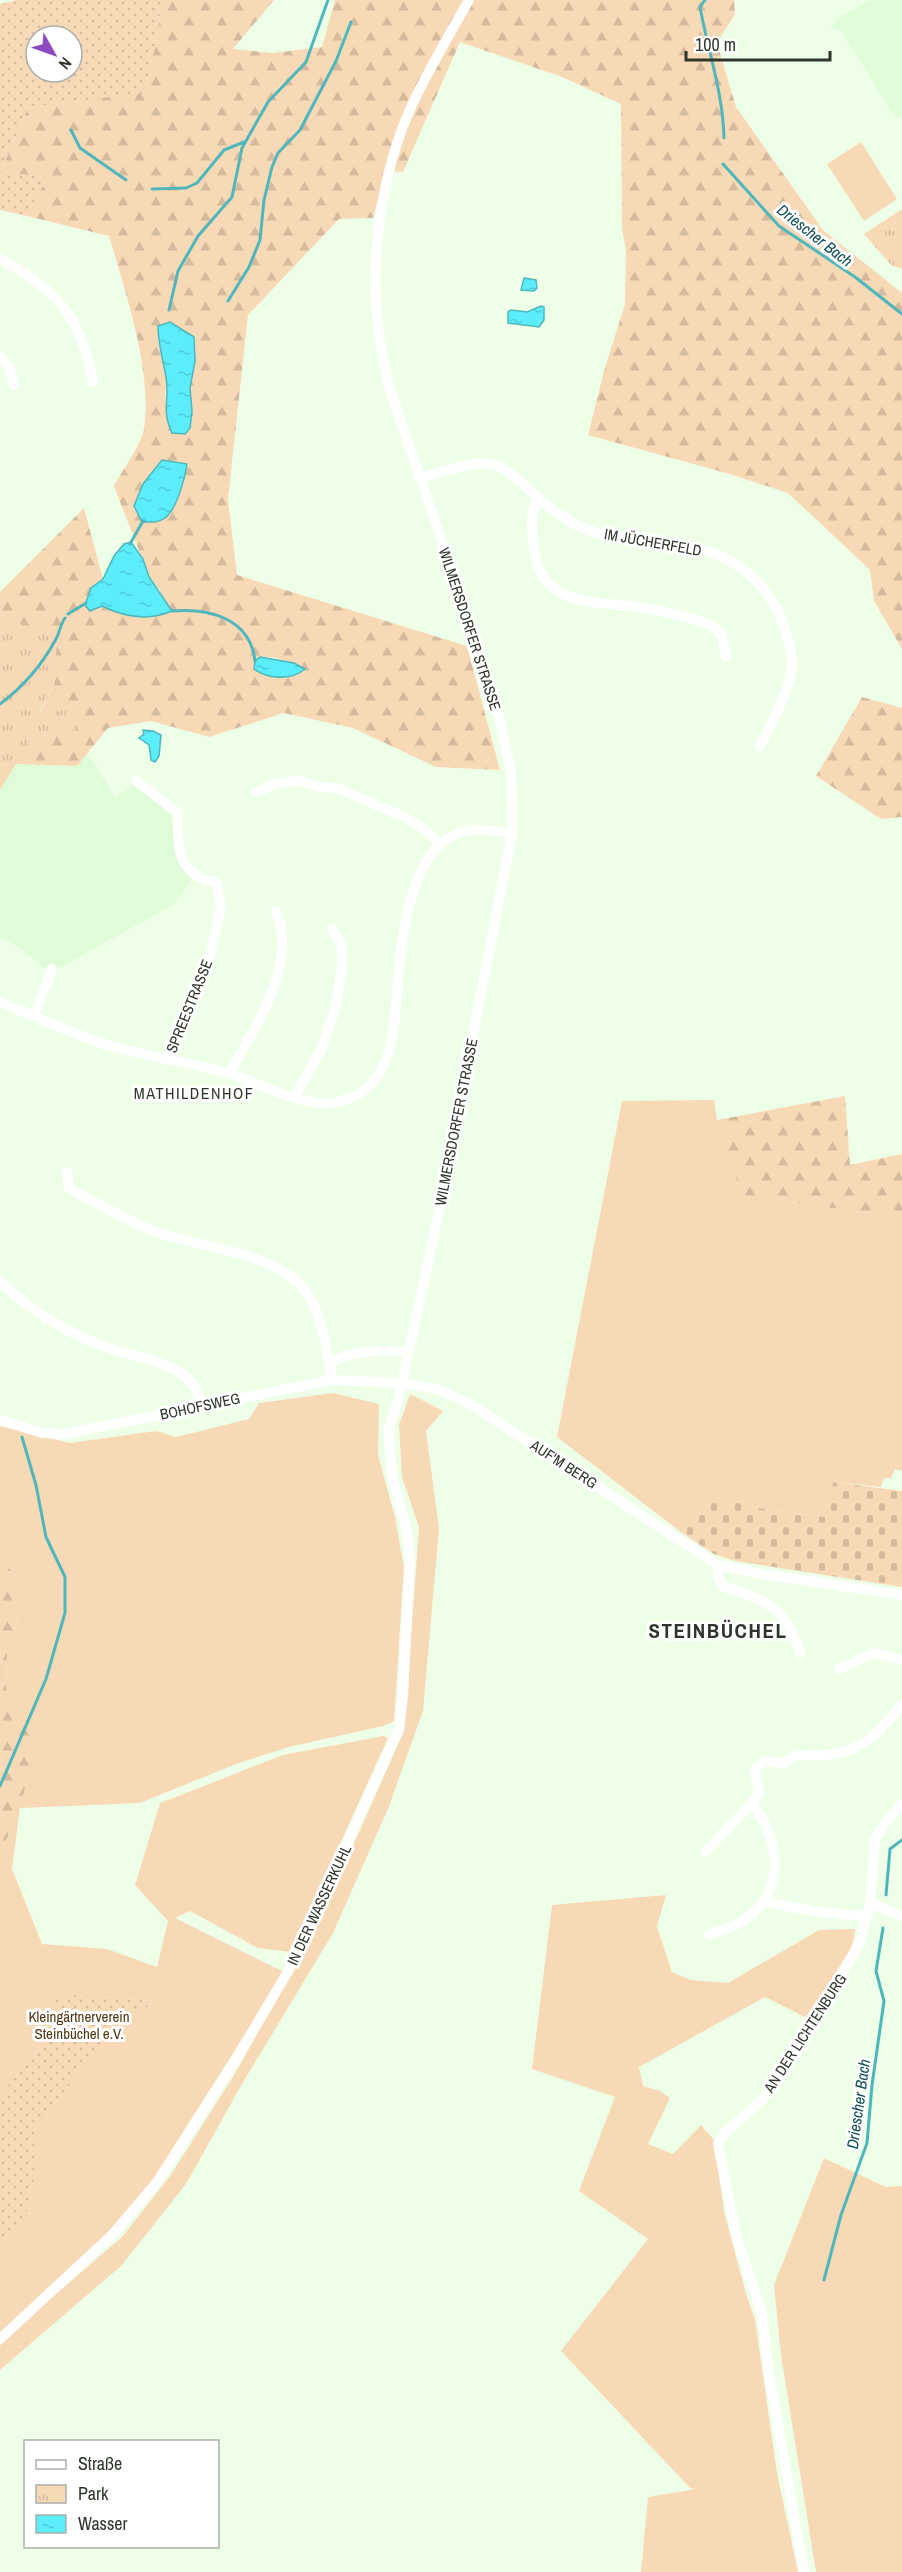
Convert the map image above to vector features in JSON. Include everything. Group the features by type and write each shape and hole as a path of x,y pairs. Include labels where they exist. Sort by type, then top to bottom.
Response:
{"street":[{"name":"WILMERSDORFER STRASSE","path":"402,1383 435,1231 512,833 511,773 495,698 388,383 379,333 376,283 379,234 389,173 398,141 412,106 466,5"},
{"path":"0,259 29,275 64,307 78,329 88,353 93,382"},
{"path":"0,356 9,367 14,385"},
{"name":"IM JÜCHERFELD","path":"419,478 477,464 489,464 508,473 566,519 590,531 699,549 735,564 759,583 780,614 790,648 792,666 779,707 760,746"},
{"path":"538,499 531,519 535,557 540,572 551,588 569,598 639,607 710,624 722,635 726,657"},
{"name":"SPREESTRASSE","path":"136,781 178,813 177,844 181,856 187,868 203,880 216,882 221,906 203,978 167,1059"},
{"path":"257,792 276,783 300,781 319,787 337,788 402,816 423,828 439,843"},
{"path":"0,1002 111,1046 230,1074 317,1104 341,1102 363,1091 381,1072 392,1044 400,954 416,885 426,861 439,843 461,832 474,830 512,833"},
{"path":"230,1074 266,1004 282,956 282,926 276,911"},
{"path":"295,1096 322,1048 336,1006 342,966 342,946 332,929"},
{"path":"34,1016 52,969"},
{"path":"67,1172 69,1188 126,1219 184,1240 265,1263 294,1280 313,1302 332,1380"},
{"path":"0,1281 23,1302 79,1335 179,1372 191,1382 202,1406"},
{"path":"329,1362 354,1352 375,1350 409,1352"},
{"name":"BOHOFSWEG","path":"0,1420 42,1433 64,1434 332,1380 402,1383"},
{"name":"AUF'M BERG","path":"402,1383 437,1389 472,1405 718,1564 761,1574 902,1595"},
{"name":"IN DER WASSERKUHL","path":"0,2339 112,2235 157,2182 238,2056 290,1968 399,1729 404,1696 410,1560 407,1530 391,1471 388,1431 402,1383"},
{"path":"718,1564 718,1577 723,1586 762,1599 784,1618 793,1630 800,1653"},
{"path":"839,1669 873,1653 902,1660"},
{"path":"706,1851 752,1803 760,1791 754,1774 757,1766 765,1761 784,1763 792,1756 806,1753 829,1755 861,1745 886,1726 902,1704"},
{"path":"709,1934 726,1930 751,1916 765,1902 776,1872 775,1856 767,1826 752,1803"},
{"name":"AN DER LICHTENBURG","path":"804,2572 769,2373 762,2313 737,2240 718,2144 724,2134 763,2099 859,1945 868,1917 875,1840 884,1824 902,1804"},
{"path":"765,1902 814,1911 868,1917"},
{"path":"870,1903 902,1916"}],"shaded area":[{"path":"871,0 902,0 902,116 896,118 841,31 830,27 841,16"},
{"path":"87,753 115,797 134,784 170,812 193,878 173,905 57,969 44,968 20,948 0,937 0,790 15,764 77,766"}],"green space":[{"path":"17,0 161,0 158,34 144,93 28,107 1,171 47,178 27,216 0,210 0,4"},
{"path":"161,0 274,0 233,49 273,53 322,47 335,0 734,0 735,14 717,43 736,107 823,230 902,293 902,649 874,601 870,570 788,493 726,473 588,435 604,371 625,304 626,250 622,229 621,104 562,77 460,42 403,172 386,171 373,218 339,219 248,315 228,499 237,575 467,646 500,770 436,767 353,728 284,713 209,737 151,721 108,728 77,766 15,764 32,738 76,729 39,715 55,682 20,624 0,630 0,592 84,508 103,579 102,606 137,617 160,616 160,590 149,577 114,486 142,435 146,407 145,383 136,332 109,236 27,216 47,178 1,171 28,107 144,92 158,34","holes":["195,361 190,388 192,411 185,434 172,433 165,396 167,380","179,463 186,464 181,491 167,517","260,657 272,657 294,663 298,675 287,678 264,675 255,661"]},
{"path":"861,142 897,199 864,221 827,164"},
{"path":"902,209 902,269 891,265 864,234"},
{"path":"20,624 57,637 55,682 39,714 63,702 73,715 77,729 32,738 0,790 0,630"},
{"path":"862,697 902,708 902,817 881,819 816,776"},
{"path":"845,1096 850,1165 902,1154 902,1218 742,1195 717,1120"},
{"path":"714,1100 717,1120 743,1195 902,1218 902,1471 895,1469 891,1478 884,1478 881,1487 833,1482 828,1517 758,1508 709,1495 682,1533 557,1437 622,1101"},
{"path":"333,1393 379,1404 378,1455 395,1517 404,1567 394,1721 383,1726 289,1747 236,1764 140,1803 20,1808 12,1869 42,1944 107,1949 157,1967 168,1921 135,1885 160,1803 283,1755 383,1736 388,1738 291,1952 258,1948 190,1911 175,1918 284,1972 150,2185 105,2239 0,2333 0,2245 24,2223 34,2132 112,2027 152,2004 150,2001 66,1994 56,2000 41,2045 0,2096 0,1855 20,1807 6,1696 7,1654 25,1596 10,1568 0,1575 0,1426 70,1443 156,1431 176,1437 249,1419 259,1403"},
{"path":"410,1394 443,1411 426,1431 439,1529 423,1711 388,1809 333,1933 242,2084 186,2184 122,2265 0,2370 0,2346 5,2338 122,2237 170,2176 233,2077 317,1927 404,1731 419,1527 402,1477 399,1425"},
{"path":"833,1482 902,1491 902,1587 735,1561 714,1554 682,1533 709,1495 758,1508 827,1517"},
{"path":"10,1568 25,1596 7,1654 6,1696 42,1725 20,1807 0,1855 0,1575"},
{"path":"666,1895 657,1926 672,1972 691,1980 728,1983 819,1930 855,1929 849,1953 807,2018 765,1997 639,2067 643,2086 660,2091 670,2098 648,2144 673,2154 701,2125 714,2140 724,2211 755,2319 777,2473 798,2572 641,2572 648,2497 696,2489 690,2488 561,2351 648,2239 579,2191 615,2097 532,2069 552,1905"},
{"name":"Kleingärtnerverein Steinbüchel e.V.","path":"66,1994 150,2001 152,2004 112,2028 34,2132 38,2160 24,2223 0,2245 0,2096 41,2045 56,2000"},
{"path":"824,2158 886,2187 902,2186 902,2572 816,2572 781,2355 774,2285"}],"water":[{"path":"524,278 536,280 537,288 534,291 521,290"},
{"path":"541,306 544,307 544,320 539,327 508,323 508,312 511,310 527,312"},
{"path":"170,322 194,337 195,361 190,388 192,411 190,428 185,434 172,433 166,411 167,385 158,326"},
{"path":"162,460 187,464 180,493 165,518 142,522 134,506 143,484"},
{"path":"131,542 143,559 149,577 172,611 146,617 119,613 102,606 90,611 85,605 91,588 103,579 114,556 124,544"},
{"path":"260,657 294,663 305,669 286,677 273,677 254,669 255,661"},
{"path":"143,730 161,735 159,756 155,762 151,760 149,745 139,738 144,734"}],"waterway":[{"path":"169,310 178,271 198,236 232,197 242,148 268,102 306,62 328,0"},
{"name":"Driescher Bach","path":"705,0 700,7 718,88 724,138"},
{"path":"228,301 249,267 260,240 264,200 278,153 300,130 336,61 351,22"},
{"path":"71,130 80,148 126,180"},
{"path":"152,189 186,188 197,183 224,150 244,142"},
{"name":"Driescher Bach","path":"723,164 779,226 855,277 902,314"},
{"path":"130,544 143,521"},
{"path":"68,614 86,603"},
{"path":"172,611 213,614 236,625 252,646 255,661"},
{"path":"0,704 38,667 51,649 65,618"},
{"path":"0,1786 46,1679 65,1613 65,1577 46,1537 36,1485 22,1437"},
{"name":"Driescher Bach","path":"886,1895 890,1849 902,1840"},
{"name":"Driescher Bach","path":"824,2280 841,2215 867,2143 872,2085 884,2001 876,1971 883,1928"}],"district":[{"name":"MATHILDENHOF","path":"194,1093"},
{"name":"STEINBÜCHEL","path":"718,1630"}]}
